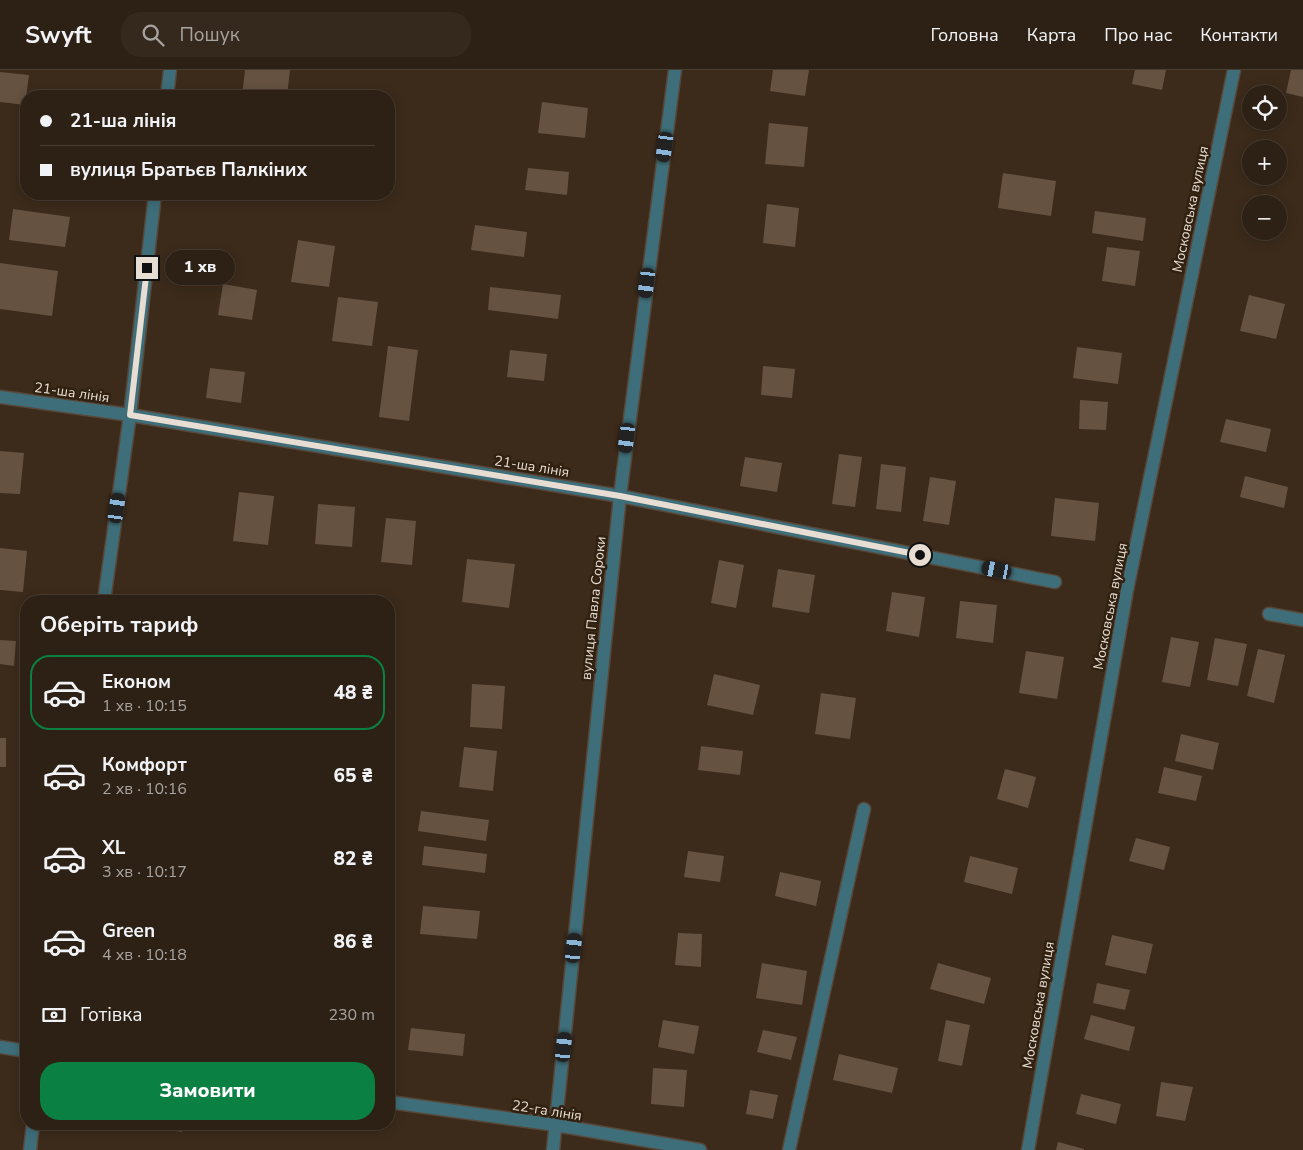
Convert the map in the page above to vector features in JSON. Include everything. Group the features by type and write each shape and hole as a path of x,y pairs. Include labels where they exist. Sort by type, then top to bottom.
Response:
{"street":[{"path":"168,90 170,70"},
{"name":"вулиця Павла Сороки","path":"553,1150 620,496 675,70"},
{"name":"Московська вулиця","path":"1028,1150 1127,590 1234,70"},
{"path":"105,595 130,415 154,200"},
{"name":"21-ша лінія","path":"0,397 130,415 620,496 1055,582"},
{"path":"1268,614 1303,620"},
{"path":"789,1150 864,809"},
{"path":"0,1047 20,1050"},
{"name":"22-га лінія","path":"395,1103 556,1125 700,1150"},
{"path":"30,1150 32,1130"}],"building":[{"path":"245,70 290,70 288,90 243,90"},
{"path":"773,70 809,70 805,96 770,91"},
{"path":"1135,70 1166,70 1162,90 1132,84"},
{"path":"1291,70 1303,70 1303,97 1287,93"},
{"path":"0,72 29,75 27,90 20,90 20,104 0,102"},
{"path":"542,102 588,108 585,138 538,133"},
{"path":"769,123 808,127 804,167 765,164"},
{"path":"528,168 569,172 567,195 525,190"},
{"path":"1003,173 1056,181 1051,216 998,208"},
{"path":"767,204 799,208 795,247 763,243"},
{"path":"13,209 70,217 65,247 9,240"},
{"path":"1095,211 1146,218 1143,241 1092,233"},
{"path":"475,225 527,232 524,257 471,250"},
{"path":"298,240 335,246 329,287 291,282"},
{"path":"1107,247 1140,251 1135,286 1102,281"},
{"path":"0,263 58,271 52,316 0,309"},
{"path":"223,284 257,290 252,320 218,315"},
{"path":"490,287 561,295 558,319 488,310"},
{"path":"1249,295 1285,304 1276,339 1240,331"},
{"path":"338,297 378,302 372,346 332,341"},
{"path":"388,346 418,350 409,421 379,417"},
{"path":"1077,347 1122,353 1118,384 1073,378"},
{"path":"510,350 547,354 544,381 507,377"},
{"path":"763,366 795,369 792,398 761,395"},
{"path":"210,368 245,372 241,403 206,398"},
{"path":"1080,400 1108,402 1106,430 1079,429"},
{"path":"1226,419 1271,429 1266,452 1220,442"},
{"path":"0,451 24,453 20,494 0,493"},
{"path":"839,454 862,457 855,507 832,504"},
{"path":"745,457 782,463 777,492 740,486"},
{"path":"881,464 906,467 901,512 876,509"},
{"path":"1245,476 1288,487 1284,508 1240,497"},
{"path":"930,477 956,481 949,525 923,521"},
{"path":"239,492 274,496 268,545 233,541"},
{"path":"1055,498 1099,503 1095,541 1051,536"},
{"path":"318,504 355,507 352,547 315,544"},
{"path":"386,518 416,521 412,565 381,562"},
{"path":"0,548 27,551 23,592 0,590"},
{"path":"467,559 515,564 509,608 462,602"},
{"path":"719,560 744,565 736,608 711,603"},
{"path":"778,569 815,575 809,613 772,607"},
{"path":"892,592 925,597 919,637 886,631"},
{"path":"960,601 997,605 993,643 956,638"},
{"path":"1171,637 1199,642 1190,687 1162,682"},
{"path":"1215,638 1247,644 1238,686 1207,680"},
{"path":"0,640 16,641 14,666 0,664"},
{"path":"1258,649 1285,655 1274,703 1247,696"},
{"path":"1026,651 1064,657 1057,699 1019,693"},
{"path":"714,674 760,685 753,715 707,705"},
{"path":"472,684 505,686 502,729 470,727"},
{"path":"821,693 856,698 850,739 815,734"},
{"path":"1181,734 1219,743 1213,770 1175,761"},
{"path":"0,738 6,738 6,767 0,767"},
{"path":"701,746 743,751 740,775 698,770"},
{"path":"464,747 497,751 493,791 459,787"},
{"path":"1164,767 1202,776 1196,801 1158,793"},
{"path":"1005,769 1036,777 1028,808 997,799"},
{"path":"421,811 489,820 486,841 418,831"},
{"path":"1136,838 1170,847 1164,870 1129,861"},
{"path":"424,846 487,854 485,873 422,865"},
{"path":"688,851 724,856 720,882 684,877"},
{"path":"970,856 1018,868 1012,894 964,882"},
{"path":"780,872 821,881 816,906 775,896"},
{"path":"423,906 480,911 477,939 420,934"},
{"path":"678,933 702,934 701,967 675,965"},
{"path":"1112,935 1153,944 1146,974 1105,965"},
{"path":"762,963 807,971 802,1005 756,998"},
{"path":"938,963 991,978 984,1004 930,989"},
{"path":"1097,983 1130,990 1125,1010 1093,1003"},
{"path":"1091,1015 1135,1027 1129,1051 1084,1039"},
{"path":"663,1020 699,1026 694,1054 658,1047"},
{"path":"946,1020 970,1025 962,1066 938,1061"},
{"path":"411,1028 465,1034 463,1056 408,1050"},
{"path":"763,1030 797,1037 791,1060 757,1052"},
{"path":"839,1054 898,1068 892,1093 833,1080"},
{"path":"653,1068 687,1070 684,1107 651,1104"},
{"path":"1161,1082 1193,1087 1185,1121 1156,1116"},
{"path":"750,1090 778,1095 773,1119 746,1114"},
{"path":"1081,1094 1121,1104 1116,1124 1076,1114"},
{"path":"1058,1142 1084,1149 1084,1150 1056,1150"}],"route":[{"path":"147,268 130,415 620,496 920,555"}]}
